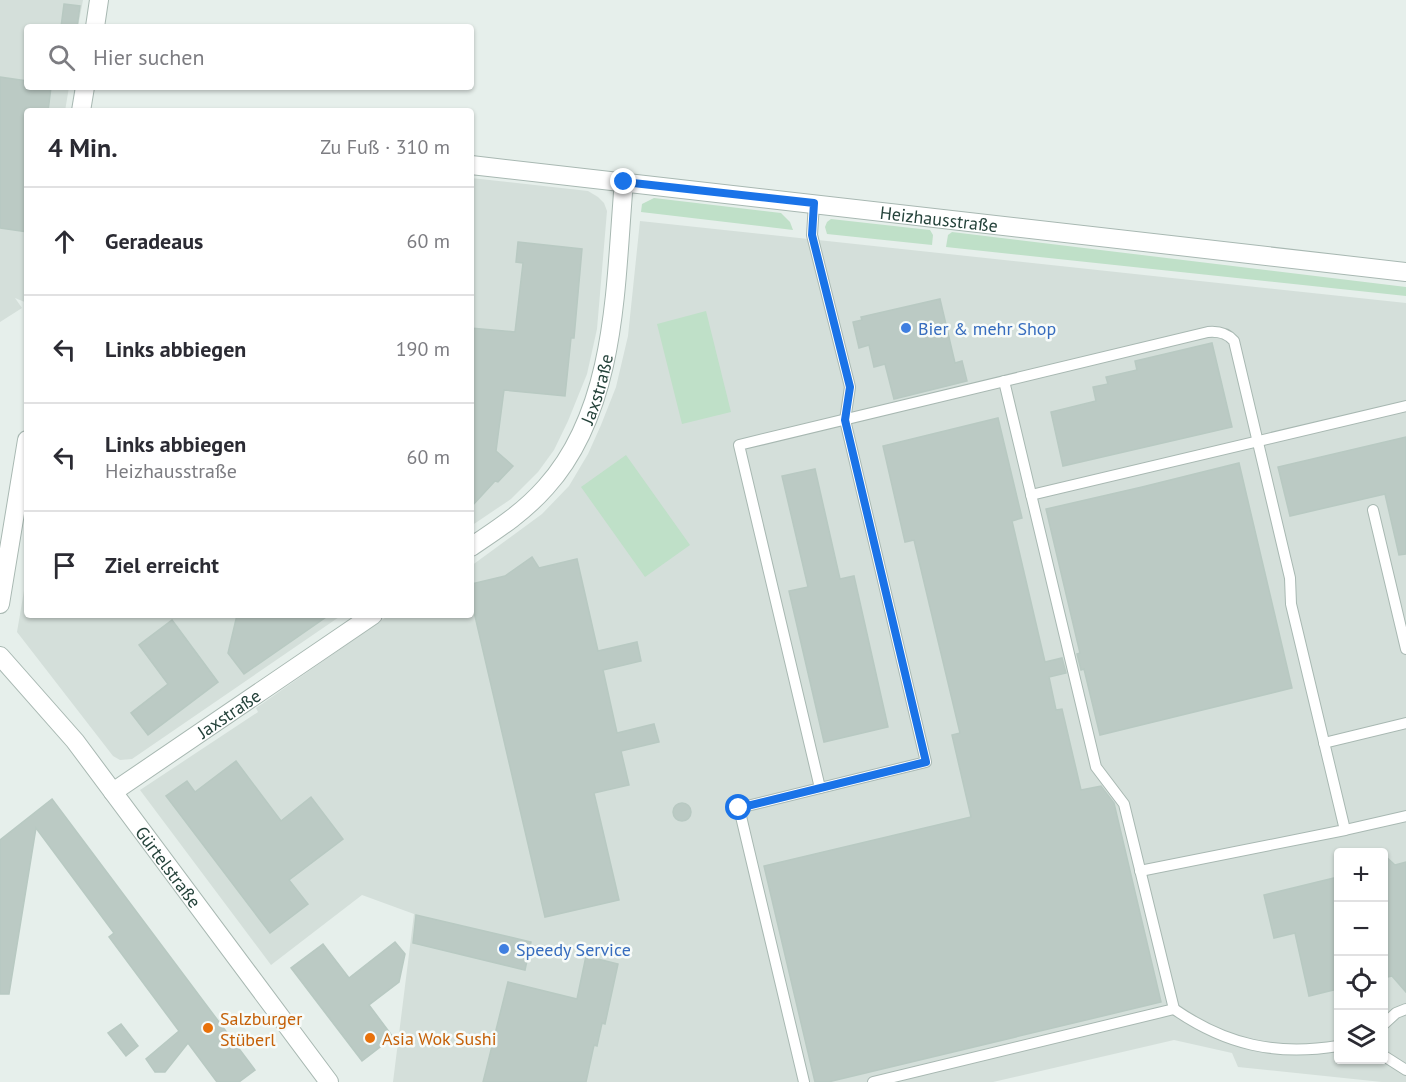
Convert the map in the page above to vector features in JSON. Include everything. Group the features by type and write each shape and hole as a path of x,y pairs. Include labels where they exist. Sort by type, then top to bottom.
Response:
{"street":[{"path":"95,24 99,0"},
{"path":"82,108 84,90"},
{"name":"Heizhausstraße","path":"474,165 1406,272"},
{"name":"Jaxstraße","path":"474,545 522,511 547,486 568,458 585,428 601,379 610,332 624,182"},
{"path":"0,603 24,458"},
{"name":"Jaxstraße","path":"113,792 369,618"},
{"name":"Gürtelstraße","path":"0,656 68,732 329,1082"}],"lane":[{"path":"804,1082 739,808 926,762 845,420 850,387 812,235 814,203"},
{"path":"820,788 739,445 1208,332 1222,333 1229,335 1234,341 1290,578 1291,604 1345,830"},
{"path":"1004,381 1096,767 1124,804 1174,1009"},
{"path":"1031,495 1406,406"},
{"path":"1373,510 1406,649"},
{"path":"1324,742 1406,723"},
{"path":"1140,871 1406,816"},
{"path":"873,1082 1174,1009 1212,1032 1254,1046 1309,1051 1334,1047"},
{"path":"1388,1020 1406,1009"},
{"path":"1388,1059 1406,1070"}],"shaded area":[{"path":"0,0 83,0 79,24 24,24 24,90 68,90 66,108 24,108 24,302 15,298 22,308 0,322"},
{"path":"474,178 588,191 604,203 607,211 597,329 587,374 554,450 538,472 511,499 474,524"},
{"path":"640,221 1406,303 1406,1082 1382,1082 1238,1067 1232,1053 1174,1040 993,1082 393,1082 414,914 362,895 271,965 140,790 258,712 256,708 385,618 474,618 474,564 542,514 569,486 588,454 616,387 628,336"},
{"path":"24,591 24,618 338,618 132,759 120,760 113,756 17,632"}],"green space":[{"path":"654,198 781,213 790,222 793,230 641,212 642,204"},
{"path":"831,219 930,230 933,235 932,245 827,234 825,227"},
{"path":"952,232 1406,287 1406,296 946,247 948,235"},
{"path":"706,311 731,412 682,424 657,324"},
{"path":"626,455 690,545 645,577 581,487"}],"building":[{"path":"64,4 80,6 77,24 61,24"},
{"path":"0,77 24,81 24,90 51,90 48,108 24,108 24,232 0,228"},
{"path":"518,242 582,249 574,338 571,338 565,396 504,390 496,451 513,466 474,504 474,328 515,332 523,263 516,262"},
{"path":"940,299 955,363 962,361 967,381 894,399 885,364 874,367 869,345 859,348 853,322 862,320 861,317"},
{"path":"1212,343 1232,427 1063,466 1051,412 1096,401 1093,387 1108,384 1106,377 1137,370 1135,361"},
{"path":"998,418 1022,518 1012,521 1045,662 1062,658 1066,673 1049,677 1056,710 1062,709 1081,790 1101,786 1114,803 1161,1002 828,1082 815,1082 764,866 971,817 952,735 960,733 914,540 905,542 883,446"},
{"path":"1406,437 1406,554 1399,555 1385,494 1290,516 1278,467"},
{"path":"1239,463 1292,688 1100,735 1084,669 1081,670 1077,654 1080,653 1046,509"},
{"path":"815,469 840,579 854,576 888,727 824,742 789,591 808,587 782,476"},
{"path":"532,557 539,568 577,559 598,651 637,642 641,661 603,670 617,733 654,724 659,742 621,751 629,785 594,793 619,900 545,917 474,612 474,583 505,576"},
{"path":"236,618 325,618 244,674 228,653"},
{"path":"172,620 218,682 148,735 131,713 168,684 139,645"},
{"path":"236,761 281,821 311,797 343,839 289,880 308,904 270,933 166,796 187,781 195,792"},
{"path":"52,799 255,1070 239,1082 217,1082 188,1043 165,1072 155,1072 146,1059 179,1031 109,937 114,933 36,828 9,994 0,994 0,840"},
{"path":"682,803 690,808 691,812 686,820 682,821 674,816 673,812 678,804"},
{"path":"1388,859 1395,865 1406,862 1406,992 1392,976 1388,977"},
{"path":"1334,878 1334,990 1309,996 1295,933 1274,938 1264,895"},
{"path":"416,915 531,942 525,970 413,943"},
{"path":"395,942 405,954 399,982 369,1005 393,1037 362,1061 291,968 323,944 349,978"},
{"path":"586,956 618,964 605,1024 602,1023 597,1046 594,1045 586,1082 483,1082 508,982 577,999"},
{"path":"121,1024 138,1046 126,1056 108,1033"}],"place":[{"name":"Bier & mehr Shop","path":"906,328"},
{"name":"Speedy Service","path":"504,949"},
{"name":"Salzburger Stüberl","path":"208,1028"},
{"name":"Asia Wok Sushi","path":"370,1038"}],"route":[{"path":"624,182 814,203 812,235 850,387 845,420 926,762 739,808"}]}
